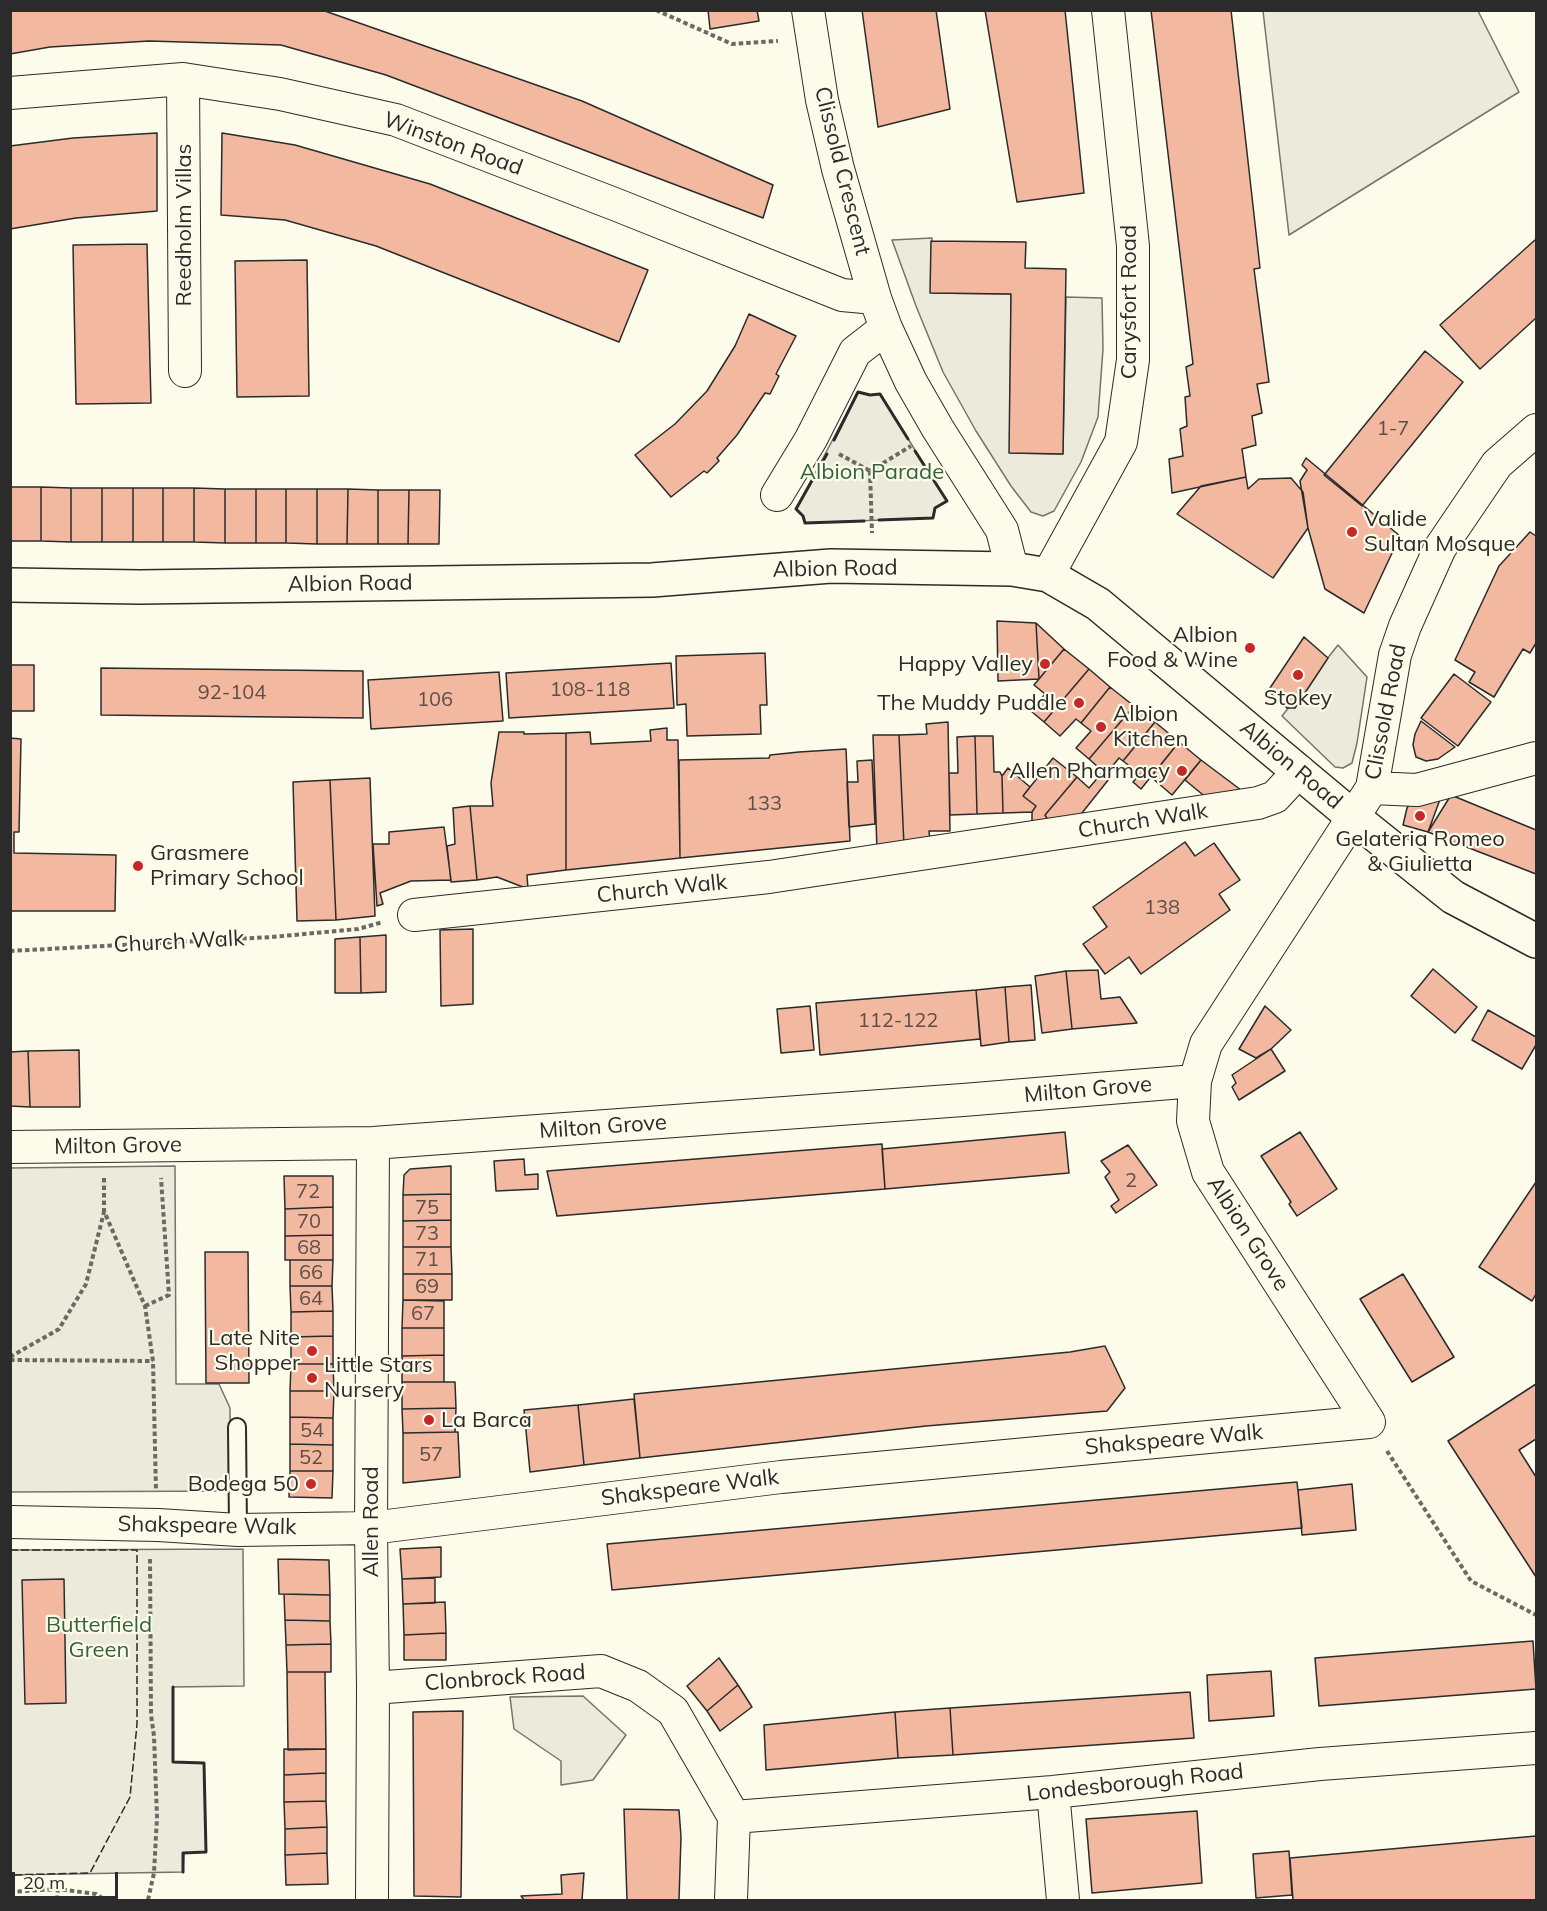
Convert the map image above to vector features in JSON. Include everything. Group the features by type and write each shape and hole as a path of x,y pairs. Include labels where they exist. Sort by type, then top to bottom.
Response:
{"main road":[{"name":"Albion Road","path":"10,585 140,587 652,580 831,566 1012,569 1048,576 1098,604 1353,817 1453,897 1536,941"}],"street":[{"name":"Carysfort Road","path":"1048,576 1121,442 1133,360 1133,246 1108,10"},
{"name":"Clissold Crescent","path":"810,24 822,100 838,169 875,298 886,328 911,382 1002,530 1012,569"},
{"name":"Winston Road","path":"10,93 183,79 280,94 396,120 617,205 842,296 875,298"},
{"name":"Reedholm Villas","path":"183,79 185,371"},
{"path":"777,495 811,438 855,352 886,328"},
{"name":"Clissold Road","path":"1353,817 1372,788 1395,655 1405,626 1440,548 1497,464 1536,430"},
{"path":"1372,788 1417,790 1536,758"},
{"name":"Church Walk","path":"414,915 769,877 1258,803 1275,797 1299,771"},
{"name":"Albion Grove","path":"1353,817 1206,1044 1195,1081 1193,1121 1208,1172 1369,1422"},
{"name":"Milton Grove","path":"10,1147 373,1143 1195,1081"},
{"name":"Allen Road","path":"372,1900 373,1143"},
{"name":"Shakspeare Walk","path":"10,1522 158,1525 238,1530 371,1528 781,1476 1369,1422"},
{"name":"Clonbrock Road","path":"373,1688 601,1671 638,1686 673,1711 734,1817"},
{"name":"Londesborough Road","path":"734,1817 1053,1792 1320,1764 1536,1748"},
{"path":"1053,1792 1063,1900"},
{"path":"730,1900 734,1817"}],"lane":[{"path":"237,1427 238,1530"}],"path":[{"path":"656,10 732,44 810,24"},
{"path":"873,567 870,471 938,429"},
{"name":"Church Walk","path":"10,951 272,938 358,929 414,915"},
{"path":"10,1358 59,1329 86,1284 104,1211 103,1146"},
{"path":"146,1306 169,1295 160,1177"},
{"path":"104,1211 146,1306 153,1361 158,1525 150,1549 151,1715 157,1817 154,1873 148,1900"},
{"path":"10,1358 153,1361"},
{"path":"1369,1422 1471,1581 1536,1615"},
{"path":"10,1892 58,1889 96,1894 105,1900"},
{"path":"57,1900 58,1889"}],"green space":[{"path":"1263,11 1478,11 1519,92 1289,235"},
{"path":"932,238 931,293 1011,294 1010,453 1063,454 1066,297 1102,298 1103,349 1098,417 1081,462 1054,511 1043,516 1031,512 1011,486 976,431 943,372 916,306 892,240"},
{"name":"Albion Parade","path":"858,392 870,395 880,394 947,501 935,508 933,518 805,523 803,516 796,509"},
{"path":"175,1166 176,1384 219,1384 230,1408 231,1491 11,1492 10,1168"},
{"name":"Butterfield Green","path":"243,1549 244,1686 173,1687 173,1762 204,1763 206,1852 184,1853 183,1872 11,1875 10,1550"}],"shaded area":[{"path":"1338,645 1367,677 1352,763 1343,768 1335,767 1282,716"},
{"path":"583,1696 626,1735 593,1780 561,1785 561,1761 514,1729 510,1697"}],"building":[{"path":"10,10 322,10 582,101 773,185 763,218 386,75 281,45 149,41 50,47 10,54"},
{"path":"708,10 757,10 759,21 710,29"},
{"path":"862,10 936,10 950,109 878,127"},
{"path":"985,10 1065,10 1084,193 1017,202"},
{"path":"1151,10 1231,10 1260,268 1254,269 1269,382 1257,384 1262,413 1252,416 1256,445 1242,449 1246,477 1172,493 1169,459 1183,456 1180,429 1187,426 1185,397 1190,396 1186,367 1193,364"},
{"path":"157,133 157,211 76,218 10,229 10,146 73,138"},
{"path":"222,133 295,145 430,184 648,270 619,342 376,246 285,220 221,215"},
{"path":"1535,240 1536,318 1480,369 1440,325"},
{"path":"931,241 1026,242 1025,268 1066,269 1063,454 1009,453 1011,294 930,293"},
{"path":"147,244 151,403 76,404 73,245"},
{"path":"307,260 309,396 237,397 235,261"},
{"path":"749,314 796,336 776,374 779,376 770,394 765,393 737,435 717,458 719,461 707,473 704,471 671,497 635,455 675,424 707,391 735,346"},
{"path":"1425,351 1463,382 1362,506 1324,475"},
{"name":"Valide Sultan Mosque","path":"1306,458 1400,536 1364,613 1325,589 1308,528 1300,481 1307,470 1302,465"},
{"path":"1246,477 1248,489 1259,479 1291,478 1303,492 1308,528 1273,578 1177,514 1201,486"},
{"path":"10,487 41,487 41,541 10,541"},
{"path":"41,487 71,488 71,542 41,541"},
{"path":"71,488 102,488 102,542 71,542"},
{"path":"102,488 133,488 133,542 102,542"},
{"path":"133,488 163,488 163,542 133,542"},
{"path":"163,488 194,488 194,542 163,542"},
{"path":"194,488 225,489 225,543 194,542"},
{"path":"225,489 256,489 256,543 225,543"},
{"path":"256,489 286,489 286,543 256,543"},
{"path":"286,489 317,489 317,544 286,543"},
{"path":"317,489 348,489 347,544 317,544"},
{"path":"348,489 378,490 378,544 347,544"},
{"path":"378,490 409,490 408,544 378,544"},
{"path":"409,490 440,490 439,544 408,544"},
{"path":"1530,532 1536,536 1536,643 1530,653 1523,649 1494,697 1469,682 1475,672 1455,660 1499,566"},
{"path":"997,621 1036,623 1039,679 998,681"},
{"name":"Happy Valley","path":"1036,623 1064,649 1039,679"},
{"name":"Stokey","path":"1304,637 1328,658 1295,708 1287,708 1268,691"},
{"path":"1064,649 1089,669 1044,722 1031,711 1045,694 1034,685"},
{"path":"765,653 767,705 760,705 761,734 687,736 686,704 677,705 676,656"},
{"path":"671,663 674,708 509,718 506,673"},
{"path":"10,665 34,665 34,711 10,711"},
{"path":"101,668 363,671 363,718 101,715"},
{"name":"The Muddy Puddle","path":"1089,669 1110,687 1081,723 1076,719 1060,736 1044,722"},
{"path":"499,672 503,721 371,729 368,680"},
{"path":"1454,674 1491,702 1458,746 1421,718"},
{"name":"Albion Kitchen","path":"1110,687 1134,706 1089,759 1076,748 1091,731 1081,723"},
{"path":"1134,706 1155,722 1123,761 1119,758 1106,774 1089,759"},
{"path":"1421,721 1455,747 1438,759 1426,761 1416,757 1413,745"},
{"path":"948,722 950,831 929,831 930,841 904,846 899,735 927,734 926,724"},
{"path":"1155,722 1179,742 1141,789 1133,782 1140,774 1123,761"},
{"path":"667,728 667,740 678,740 680,858 566,870 566,733 590,732 591,744 651,741 650,730"},
{"path":"499,732 566,733 566,870 527,875 528,889 497,877 477,880 470,806 493,806 491,783"},
{"path":"873,735 899,735 904,846 877,850"},
{"path":"975,736 993,736 994,772 1000,772 1002,776 1003,813 977,814"},
{"path":"975,736 977,814 950,815 949,773 958,773 957,737"},
{"path":"10,738 21,739 19,832 14,832 14,853 116,855 115,911 10,911"},
{"path":"1179,742 1201,760 1172,795 1151,777"},
{"path":"846,749 850,841 680,858 679,760 769,758 770,755"},
{"path":"1053,758 1077,777 1045,815 1050,823 1032,826 1032,812 1036,806 1023,796"},
{"path":"872,760 875,824 849,827 847,782 858,782 857,761"},
{"path":"1201,760 1241,790 1208,799 1185,780"},
{"path":"1008,768 1030,787 1023,796 1036,806 1032,812 1003,813 1002,776"},
{"path":"1101,774 1109,779 1078,818 1050,823 1045,815 1077,777 1089,788"},
{"path":"370,778 375,916 336,920 330,780"},
{"path":"330,780 336,920 297,921 293,782"},
{"name":"Gelateria Romeo & Giulietta","path":"1442,794 1428,832 1403,825 1407,808 1413,798"},
{"path":"1451,795 1536,830 1536,874 1428,832"},
{"path":"470,806 477,880 451,882 447,846 455,844 453,808"},
{"path":"444,827 451,880 411,881 380,893 383,904 377,906 373,844 389,844 389,832"},
{"path":"1185,842 1195,856 1214,843 1240,880 1219,894 1230,910 1141,974 1129,957 1105,974 1083,944 1107,927 1093,907"},
{"path":"473,929 473,1004 441,1006 440,930"},
{"path":"386,935 386,992 361,993 360,937"},
{"path":"360,937 361,993 335,993 335,939"},
{"path":"1433,969 1477,1007 1455,1033 1411,996"},
{"path":"1098,970 1101,999 1120,997 1137,1023 1072,1029 1066,971"},
{"path":"1066,971 1072,1029 1042,1033 1035,976"},
{"path":"1031,985 1035,1040 1009,1042 1005,987"},
{"path":"1005,987 1009,1042 981,1046 976,990"},
{"path":"976,990 980,1039 820,1055 816,1003"},
{"path":"810,1006 814,1050 781,1053 777,1009"},
{"path":"1265,1006 1291,1030 1271,1049 1256,1058 1239,1049"},
{"path":"1488,1010 1536,1037 1536,1045 1522,1069 1472,1040"},
{"path":"1271,1049 1285,1071 1239,1100 1232,1087 1236,1083 1232,1075"},
{"path":"79,1050 80,1107 30,1107 28,1051"},
{"path":"28,1051 30,1107 10,1106 10,1052"},
{"path":"1065,1132 1069,1173 885,1189 882,1149"},
{"path":"1300,1132 1337,1189 1297,1216 1289,1204 1291,1202 1261,1156"},
{"path":"882,1144 885,1189 557,1216 547,1171"},
{"path":"1128,1145 1157,1185 1116,1213 1111,1206 1119,1200 1105,1177 1110,1172 1101,1161"},
{"path":"524,1159 525,1175 538,1174 538,1189 496,1191 494,1161"},
{"path":"451,1166 451,1194 403,1195 404,1175 410,1169"},
{"path":"284,1176 333,1176 333,1207 285,1209"},
{"path":"1536,1182 1536,1294 1532,1301 1479,1267"},
{"path":"451,1194 451,1220 403,1221 403,1195"},
{"path":"333,1207 333,1235 285,1236 285,1209"},
{"path":"451,1220 451,1247 403,1247 403,1221"},
{"path":"333,1235 333,1260 285,1260 285,1236"},
{"path":"403,1247 451,1247 452,1274 403,1274"},
{"path":"205,1252 248,1252 249,1383 206,1383"},
{"path":"290,1260 333,1260 332,1286 290,1286"},
{"path":"403,1274 452,1274 452,1300 403,1300"},
{"path":"1403,1274 1454,1357 1412,1382 1360,1299"},
{"path":"290,1286 332,1286 333,1311 291,1312"},
{"path":"403,1300 444,1301 444,1328 402,1328"},
{"path":"333,1311 333,1336 291,1337 291,1312"},
{"path":"402,1328 444,1328 444,1355 402,1356"},
{"name":"Late Nite Shopper","path":"333,1336 333,1364 291,1364 291,1337"},
{"path":"1105,1346 1125,1388 1107,1411 926,1426 640,1458 634,1394 1070,1352"},
{"path":"444,1355 444,1382 402,1382 402,1356"},
{"name":"Little Stars Nursery","path":"291,1364 333,1364 334,1391 290,1391"},
{"path":"402,1382 455,1382 456,1408 402,1409"},
{"path":"1536,1384 1536,1439 1519,1450 1536,1477 1536,1577 1448,1441"},
{"path":"290,1391 334,1391 333,1418 290,1417"},
{"path":"634,1399 640,1458 584,1465 578,1405"},
{"path":"578,1405 584,1465 530,1472 524,1410"},
{"name":"La Barca","path":"456,1408 455,1432 403,1433 402,1409"},
{"path":"290,1417 333,1418 333,1445 290,1444"},
{"path":"458,1432 460,1477 403,1483 403,1433"},
{"path":"290,1444 333,1445 333,1471 290,1471"},
{"name":"Bodega 50","path":"290,1471 333,1471 332,1498 289,1497"},
{"path":"1297,1482 1302,1528 612,1590 607,1544"},
{"path":"1352,1484 1356,1530 1302,1535 1298,1490"},
{"path":"441,1547 441,1577 402,1579 400,1549"},
{"path":"278,1559 329,1560 330,1595 279,1594"},
{"path":"435,1578 435,1603 403,1604 402,1579"},
{"path":"64,1579 66,1703 25,1704 22,1580"},
{"path":"284,1594 330,1595 330,1621 285,1620"},
{"path":"445,1602 446,1633 404,1635 403,1604"},
{"path":"285,1620 330,1621 331,1644 286,1645"},
{"path":"446,1633 446,1660 404,1660 404,1635"},
{"path":"1533,1641 1536,1689 1319,1706 1315,1658"},
{"path":"331,1644 331,1672 287,1672 286,1645"},
{"path":"719,1658 738,1685 707,1711 687,1686"},
{"path":"1271,1671 1274,1716 1209,1721 1207,1675"},
{"path":"287,1672 325,1672 326,1749 288,1750"},
{"path":"738,1685 752,1707 720,1731 707,1711"},
{"path":"1190,1692 1194,1738 953,1755 950,1708"},
{"path":"950,1708 953,1755 898,1758 895,1712"},
{"path":"463,1711 461,1897 414,1896 413,1712"},
{"path":"895,1712 898,1758 766,1770 764,1725"},
{"path":"284,1749 326,1749 326,1773 284,1775"},
{"path":"326,1773 326,1801 284,1802 284,1775"},
{"path":"326,1801 327,1827 285,1829 284,1802"},
{"path":"624,1809 679,1810 681,1837 679,1900 627,1900"},
{"path":"1197,1811 1202,1883 1092,1893 1086,1819"},
{"path":"327,1827 327,1853 285,1855 285,1829"},
{"path":"1536,1836 1536,1900 1293,1900 1290,1858"},
{"path":"1289,1851 1292,1895 1256,1898 1253,1854"},
{"path":"327,1853 328,1884 286,1885 285,1855"},
{"path":"584,1873 582,1900 524,1900 521,1896 562,1894 561,1875"}],"fence":[{"path":"10,1550 137,1550 137,1724 130,1797 90,1873 10,1875"}],"wall":[{"path":"834,440 858,392 870,395 880,394 908,439"},
{"path":"879,520 933,518 935,508 947,501 915,451"},
{"path":"827,454 796,509 803,516 805,523 864,521"},
{"path":"173,1687 173,1762 204,1763 206,1852 183,1853 183,1872"}],"place":[{"name":"Valide Sultan Mosque","path":"1352,532"},
{"name":"Albion Food & Wine","path":"1250,648"},
{"name":"Happy Valley","path":"1045,664"},
{"name":"Stokey","path":"1298,675"},
{"name":"The Muddy Puddle","path":"1079,703"},
{"name":"Albion Kitchen","path":"1101,727"},
{"name":"Allen Pharmacy","path":"1182,771"},
{"name":"Gelateria Romeo & Giulietta","path":"1420,816"},
{"name":"Grasmere Primary School","path":"138,866"},
{"name":"Late Nite Shopper","path":"312,1351"},
{"name":"Little Stars Nursery","path":"312,1378"},
{"name":"La Barca","path":"429,1420"},
{"name":"Bodega 50","path":"311,1484"}]}
